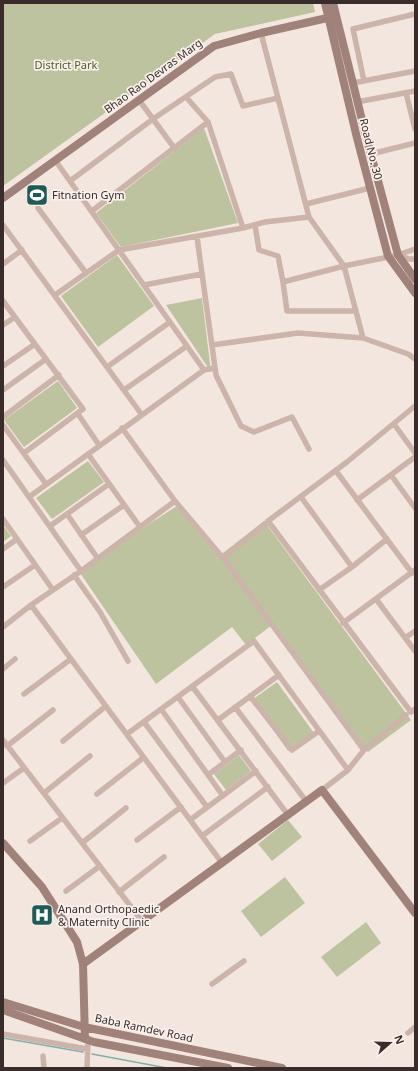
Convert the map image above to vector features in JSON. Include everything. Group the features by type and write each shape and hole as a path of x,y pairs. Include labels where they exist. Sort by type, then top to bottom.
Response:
{"street":[{"name":"Road No. 30","path":"325,3 332,16 353,83 398,255 415,279"},
{"name":"Road No. 30","path":"333,3 332,16 370,188 388,256 415,293"},
{"path":"364,81 352,29 415,14"},
{"name":"Bhao Rao Devras Marg","path":"3,198 214,46 332,16"},
{"path":"261,33 309,217 344,266 363,338"},
{"path":"353,83 415,71"},
{"path":"70,181 153,119 215,77 231,74 243,106 278,98"},
{"path":"357,102 415,91"},
{"path":"406,93 415,130"},
{"path":"186,97 208,122 243,228"},
{"path":"139,100 175,148"},
{"path":"92,212 208,122"},
{"path":"371,154 415,143"},
{"path":"56,160 204,370"},
{"path":"306,204 370,188"},
{"path":"38,208 86,273"},
{"path":"55,295 119,250 255,225 309,217"},
{"path":"3,225 142,415"},
{"path":"255,225 259,250 278,256 287,312 356,311"},
{"path":"197,236 216,374 241,426 254,432 292,417 309,449"},
{"path":"283,282 344,266 398,255 415,249"},
{"path":"3,264 22,250"},
{"path":"398,255 409,259 415,259"},
{"path":"144,284 202,274"},
{"path":"3,301 82,407 83,411 24,453"},
{"path":"3,325 15,317"},
{"path":"107,367 170,322"},
{"path":"212,345 298,333 363,338 408,354 415,358"},
{"path":"3,366 35,344"},
{"path":"124,390 187,346"},
{"path":"3,390 46,358"},
{"path":"29,497 122,428 204,370 215,368"},
{"path":"3,417 59,376"},
{"path":"415,406 398,418 394,424 336,471 268,521 410,712 415,708"},
{"path":"78,414 99,445"},
{"path":"394,424 415,453"},
{"path":"3,425 46,484"},
{"path":"122,428 175,501 223,558 364,750"},
{"path":"88,454 140,527"},
{"path":"357,500 415,457"},
{"path":"3,460 5,467 29,497 81,571"},
{"path":"336,471 387,540 413,572 343,623"},
{"path":"391,475 415,508"},
{"path":"50,526 109,484"},
{"path":"300,497 352,567"},
{"path":"3,627 31,605 98,559 175,501"},
{"path":"81,535 124,505"},
{"path":"67,514 98,559"},
{"path":"3,519 53,590"},
{"path":"223,558 265,524"},
{"path":"3,549 17,539"},
{"path":"319,590 387,540"},
{"path":"3,587 35,565"},
{"path":"74,575 100,612 128,661"},
{"path":"376,599 415,651"},
{"path":"31,605 222,863"},
{"path":"405,638 415,631"},
{"path":"127,734 254,640 348,770"},
{"path":"3,669 15,659"},
{"path":"24,694 71,659"},
{"path":"218,720 279,675"},
{"path":"192,686 288,815"},
{"path":"250,696 292,750 319,731"},
{"path":"178,697 225,762"},
{"path":"63,740 106,706"},
{"path":"235,707 306,801"},
{"path":"161,709 223,796"},
{"path":"7,746 53,710"},
{"path":"83,964 348,770 364,750 406,715"},
{"path":"144,722 207,808"},
{"path":"3,740 142,921"},
{"path":"208,775 241,750"},
{"path":"44,793 90,756"},
{"path":"97,794 143,758"},
{"path":"3,783 24,768"},
{"path":"190,820 256,771"},
{"path":"202,836 268,787"},
{"path":"322,790 415,914"},
{"path":"137,840 181,807"},
{"path":"82,843 126,808"},
{"path":"30,841 62,818"},
{"path":"3,843 46,893 77,942 83,964 84,1027 87,1049 87,1068"},
{"path":"119,892 164,857"},
{"path":"66,891 100,866"},
{"path":"212,984 244,960"},
{"name":"Baba Ramdev Road","path":"3,1002 84,1027 282,1068"},
{"path":"3,1010 86,1040 228,1068"},
{"path":"408,1032 415,1027"},
{"path":"3,1034 87,1049"},
{"path":"43,1056 44,1068"}],"green space":[{"name":"District Park","path":"3,3 313,3 315,12 215,34 3,186"},
{"path":"204,128 238,223 121,247 96,213"},
{"path":"117,255 154,306 98,347 61,296"},
{"path":"202,298 211,372 166,305"},
{"path":"58,381 77,408 24,447 4,420"},
{"path":"88,461 104,482 52,519 36,498"},
{"path":"180,504 219,556 264,521 411,720 368,752 272,625 246,645 232,627 156,684 78,570"},
{"path":"3,525 11,536 3,542"},
{"path":"277,682 314,733 288,751 252,700"},
{"path":"239,755 251,771 226,790 214,774"},
{"path":"288,820 302,837 272,861 258,844"},
{"path":"285,877 305,903 261,937 241,911"},
{"path":"366,922 381,943 337,977 321,957"}],"waterway":[{"path":"3,1038 83,1052"},
{"path":"92,1054 167,1068"}],"place":[{"name":"Fitnation Gym","path":"37,195"},
{"name":"Anand Orthopaedic & Maternity Clinic","path":"42,915"}]}
